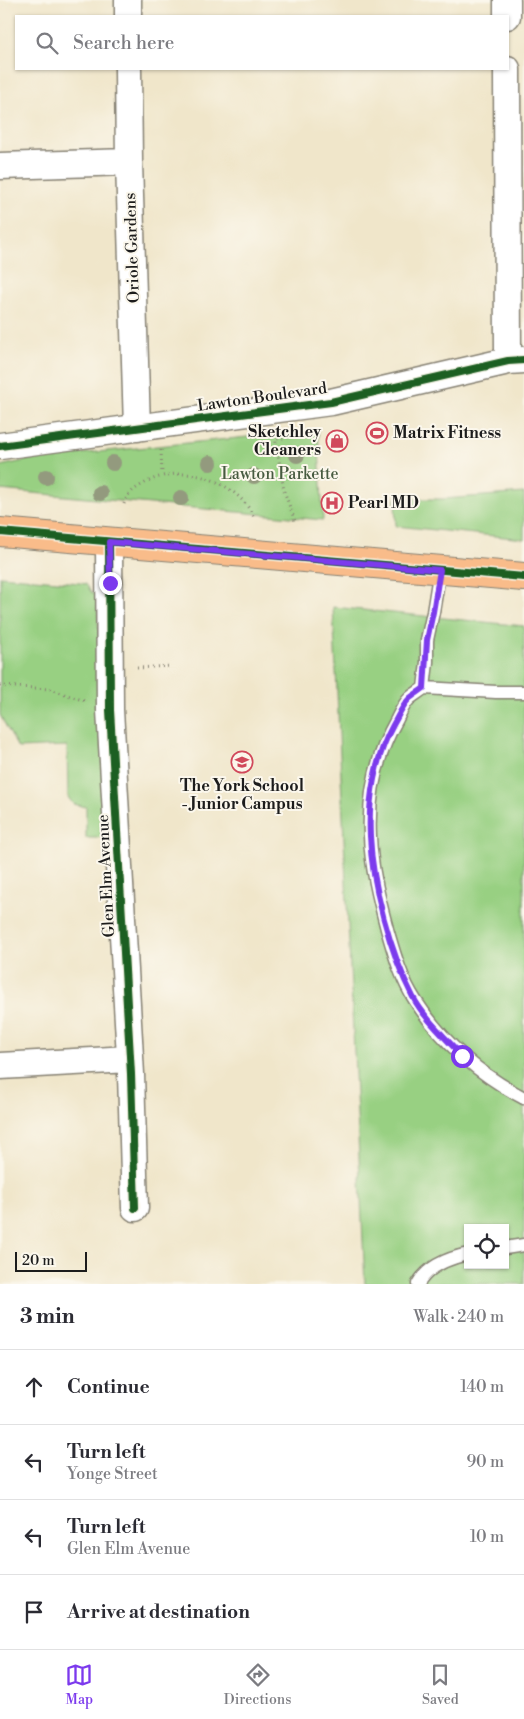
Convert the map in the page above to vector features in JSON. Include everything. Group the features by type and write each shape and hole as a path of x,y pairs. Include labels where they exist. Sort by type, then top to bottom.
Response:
{"main road":[{"path":"0,532 524,577"}],"street":[{"path":"128,0 128,15"},
{"path":"507,0 507,15"},
{"name":"Oriole Gardens","path":"128,70 136,428"},
{"path":"507,70 516,360"},
{"path":"0,166 129,162"},
{"name":"Lawton Boulevard","path":"0,446 331,402 516,360"},
{"name":"Glen Elm Avenue","path":"109,542 110,710 130,1059 135,1208"},
{"path":"0,1066 130,1059"}],"lane":[{"path":"424,688 427,640 440,570"},
{"path":"524,692 424,688 408,700 388,736 378,763 372,796 370,836 382,912 400,970 414,1000 462,1056 490,1078 524,1098"},
{"path":"509,1247 524,1244"},
{"path":"418,1284 421,1278 432,1268 464,1255"}],"path":[{"path":"292,437 276,439 284,490 295,521"},
{"path":"161,441 162,475"},
{"path":"124,504 134,489 162,475 174,473 192,474 215,482 237,495 254,517"},
{"path":"137,668 171,666"},
{"path":"0,686 50,689 110,710"}],"green space":[{"name":"Lawton Parkette","path":"318,430 323,520 0,490 0,466 37,458"},
{"path":"524,493 524,539 396,526 395,499 443,499"},
{"path":"0,576 86,584 92,593 97,593 107,835 97,838 86,838 86,807 73,804 68,797 67,746 18,748 0,715"},
{"path":"333,607 524,626 524,1284 365,1284"}],"cycle path":[{"path":"0,446 331,402 508,361 524,360"},
{"path":"0,532 524,577"},
{"path":"109,542 110,710 131,1074 135,1208"}],"place":[{"name":"Matrix Fitness","path":"377,433"},
{"name":"Sketchley Cleaners","path":"337,441"},
{"name":"Pearl MD","path":"332,503"},
{"name":"The York School - Junior Campus","path":"242,762"}],"route":[{"path":"110,583 109,542 440,570 427,640 424,688 408,700 401,711 388,736 378,763 372,796 370,836 382,912 400,970 414,1000 462,1056"}]}
